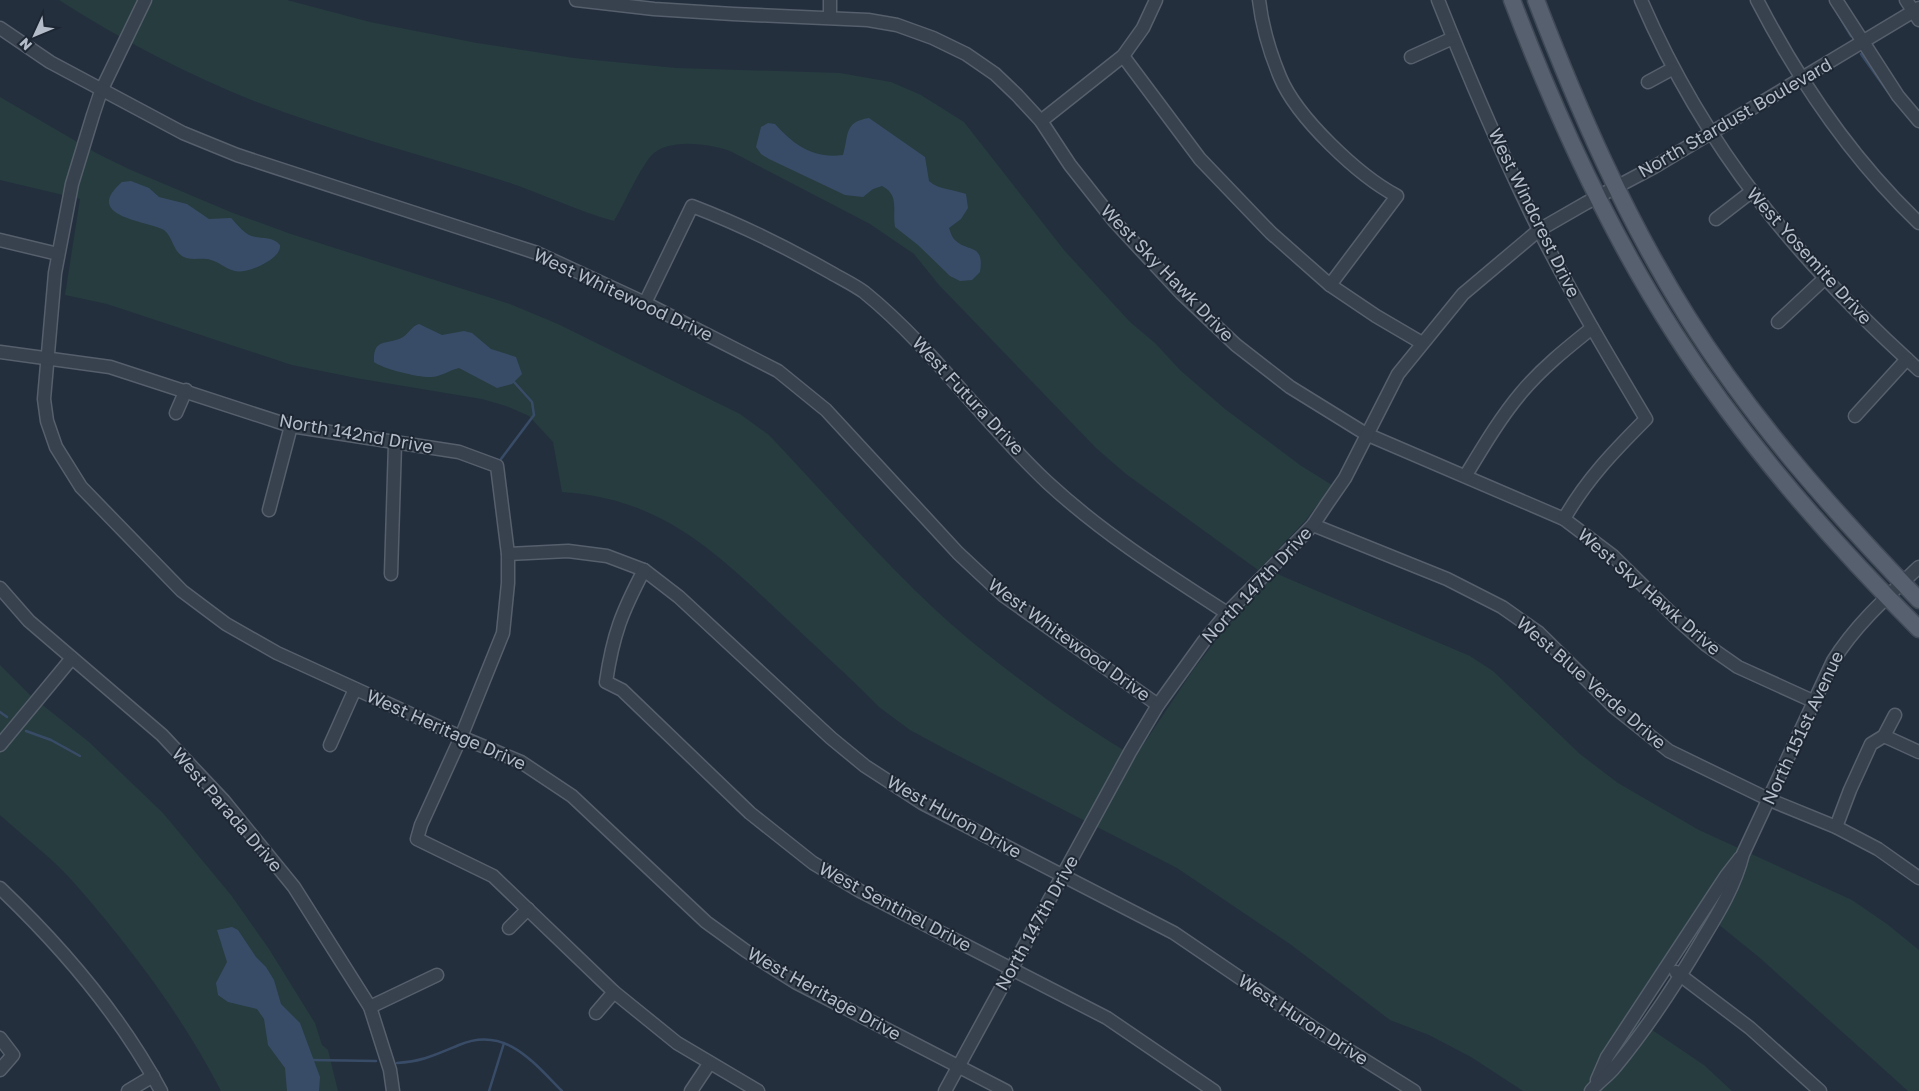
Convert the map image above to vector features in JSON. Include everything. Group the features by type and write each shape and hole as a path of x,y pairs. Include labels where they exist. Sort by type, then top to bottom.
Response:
{"main road":[{"path":"1512,0 1544,82 1607,192"},
{"path":"1536,0 1607,192 1656,304 1716,394 1789,488 1895,589 1919,629"},
{"path":"1895,589 1919,600"}],"street":[{"name":"West Heritage Drive","path":"145,0 101,92 72,184 58,254 46,359 44,399 51,435 71,475 90,497 177,585 204,609 251,640 461,737 522,762 572,796 706,922 746,951 795,982 1006,1091"},
{"name":"West Sky Hawk Drive","path":"576,0 713,13 868,20 898,25 933,38 966,54 995,74 1041,121 1070,164 1115,222 1181,293 1236,346 1290,387 1366,434 1466,475 1564,519 1613,556 1705,644 1738,667 1815,702"},
{"path":"830,0 830,17"},
{"path":"1041,121 1123,56 1143,28 1156,0"},
{"path":"1259,0 1262,23 1281,79 1302,112 1339,151 1376,185 1397,196 1330,285"},
{"name":"West Windcrest Drive","path":"1438,0 1489,124 1539,230 1592,328 1646,419 1603,462 1580,491 1564,519"},
{"name":"West Yosemite Drive","path":"1641,0 1672,69 1711,134 1751,192 1824,279 1919,370"},
{"path":"1757,0 1802,79 1846,141 1919,223"},
{"path":"1836,0 1898,96 1919,121"},
{"path":"1862,43 1917,13 1906,0"},
{"name":"West Whitewood Drive","path":"0,28 50,62 101,92 183,133 237,155 537,253 645,302 778,371 826,410 958,553 1004,596 1158,705"},
{"path":"1411,57 1453,38"},
{"name":"North Stardust Boulevard","path":"1607,192 1711,134 1862,43"},
{"path":"1123,56 1200,159 1271,233 1330,285 1376,316 1422,343"},
{"path":"1648,82 1672,69"},
{"name":"North 147th Drive","path":"945,1091 1130,752 1158,705 1227,613 1313,525 1345,478 1398,374 1462,294 1539,230 1607,192"},
{"path":"1716,219 1751,192"},
{"name":"West Futura Drive","path":"645,302 692,206 730,221 804,257 862,291 910,334 1046,481 1095,524 1227,613"},
{"path":"0,240 58,254"},
{"path":"1778,322 1824,279"},
{"path":"1466,475 1489,437 1522,392 1559,355 1592,328"},
{"name":"North 142nd Drive","path":"0,352 110,367 186,390 291,426 395,444 459,452 497,466 508,554"},
{"path":"1855,416 1907,359"},
{"path":"176,413 186,390"},
{"path":"269,510 291,426"},
{"path":"391,574 395,444"},
{"name":"West Blue Verde Drive","path":"1313,525 1447,579 1502,608 1539,633 1614,707 1669,751 1770,800 1836,827 1878,848 1919,878"},
{"name":"West Huron Drive","path":"508,554 568,550 607,556 644,570 679,597 831,738 864,766 922,803 1174,934 1315,1029 1414,1091"},
{"path":"508,554 508,583 503,632 461,737 421,825 417,840 493,876 614,992 677,1043 709,1064 758,1091"},
{"name":"North 151st Avenue","path":"1593,1088 1607,1057 1668,967 1726,876 1743,854 1770,800 1833,661 1844,644 1895,589 1919,567"},
{"name":"West Sentinel Drive","path":"644,570 622,612 611,644 606,682 622,690 750,812 813,863 860,891 1107,1018 1214,1091"},
{"name":"West Parada Drive","path":"0,588 29,621 162,735 230,809 294,887 370,1007 390,1070 393,1091"},
{"path":"0,745 72,658"},
{"path":"330,745 355,689"},
{"path":"1836,827 1871,744 1884,736 1895,715"},
{"path":"1884,736 1919,752"},
{"name":"North 151st Avenue","path":"1593,1088 1614,1069 1682,976 1738,877 1743,854"},
{"path":"0,888 34,920 81,974 118,1022 161,1091"},
{"path":"509,928 528,909"},
{"path":"1668,967 1750,1028 1820,1091"},
{"path":"370,1007 437,975"},
{"path":"596,1013 614,992"},
{"path":"0,1038 13,1056 0,1070"},
{"path":"691,1091 709,1064"},
{"path":"128,1091 153,1076"}],"green space":[{"path":"59,0 287,0 370,22 477,43 574,58 676,68 840,73 891,82 921,95 964,122 1064,250 1130,322 1155,343 1180,370 1225,409 1300,465 1332,485 1306,520 1258,570 1126,474 1096,448 939,285 914,254 870,224 732,152 690,144 668,146 659,150 651,156 642,170 614,221 507,182 348,134 254,101 154,55"},
{"path":"0,97 98,154 131,170 233,213 291,234 510,304 558,324 740,414 769,435 913,589 965,636 1048,700 1091,730 1135,757 1193,670 1224,630 1275,573 1470,656 1493,671 1580,754 1618,783 1699,830 1852,900 1887,924 1919,950 1919,1091 1908,1091 1760,958 1718,924 1695,911 1627,1013 1704,1065 1732,1091 1523,1091 1471,1057 1429,1035 1390,1020 1290,944 1177,868 910,730 879,707 740,575 689,535 662,519 632,506 599,497 562,492 553,442 529,416 506,406 482,399 356,378 292,365 107,304 65,295 80,199 0,180"},
{"path":"0,665 30,695 89,742 163,813 231,895 269,949 315,1023 322,1045 328,1050 338,1091 221,1091 173,1010 117,933 67,875 0,815"}],"water":[{"path":"869,118 925,157 929,181 942,188 966,194 968,208 961,219 949,228 954,239 977,252 980,256 980,272 972,280 960,281 950,276 918,245 895,227 893,198 888,190 882,186 873,189 863,197 845,195 769,159 761,154 756,147 761,127 768,123 775,124 789,138 805,149 822,155 843,155 851,126"},
{"path":"131,181 149,188 159,197 187,204 209,219 231,218 249,235 277,242 280,245 279,250 276,255 263,264 240,271 232,270 211,260 184,257 180,255 164,230 132,220 113,210 109,203 112,194 122,182"},
{"path":"419,324 442,335 464,331 472,333 491,349 516,357 522,374 512,384 497,388 459,368 432,377 426,377 393,370 374,362 374,354 379,345 403,337 414,326"},
{"path":"232,927 238,930 256,957 266,967 274,980 281,1004 300,1023 320,1077 319,1091 287,1091 285,1068 268,1045 264,1019 257,1009 228,1002 218,995 216,983 227,962 217,930"}],"waterway":[{"path":"1838,14 1851,36"},
{"path":"1861,54 1888,92"},
{"path":"501,459 534,415 532,402 514,382"},
{"path":"0,712 7,717"},
{"path":"26,731 51,740 80,756"},
{"path":"397,1063 421,1059 475,1040 490,1040 504,1043 529,1058 562,1091"},
{"path":"489,1091 504,1043"},
{"path":"311,1060 376,1061"}]}
